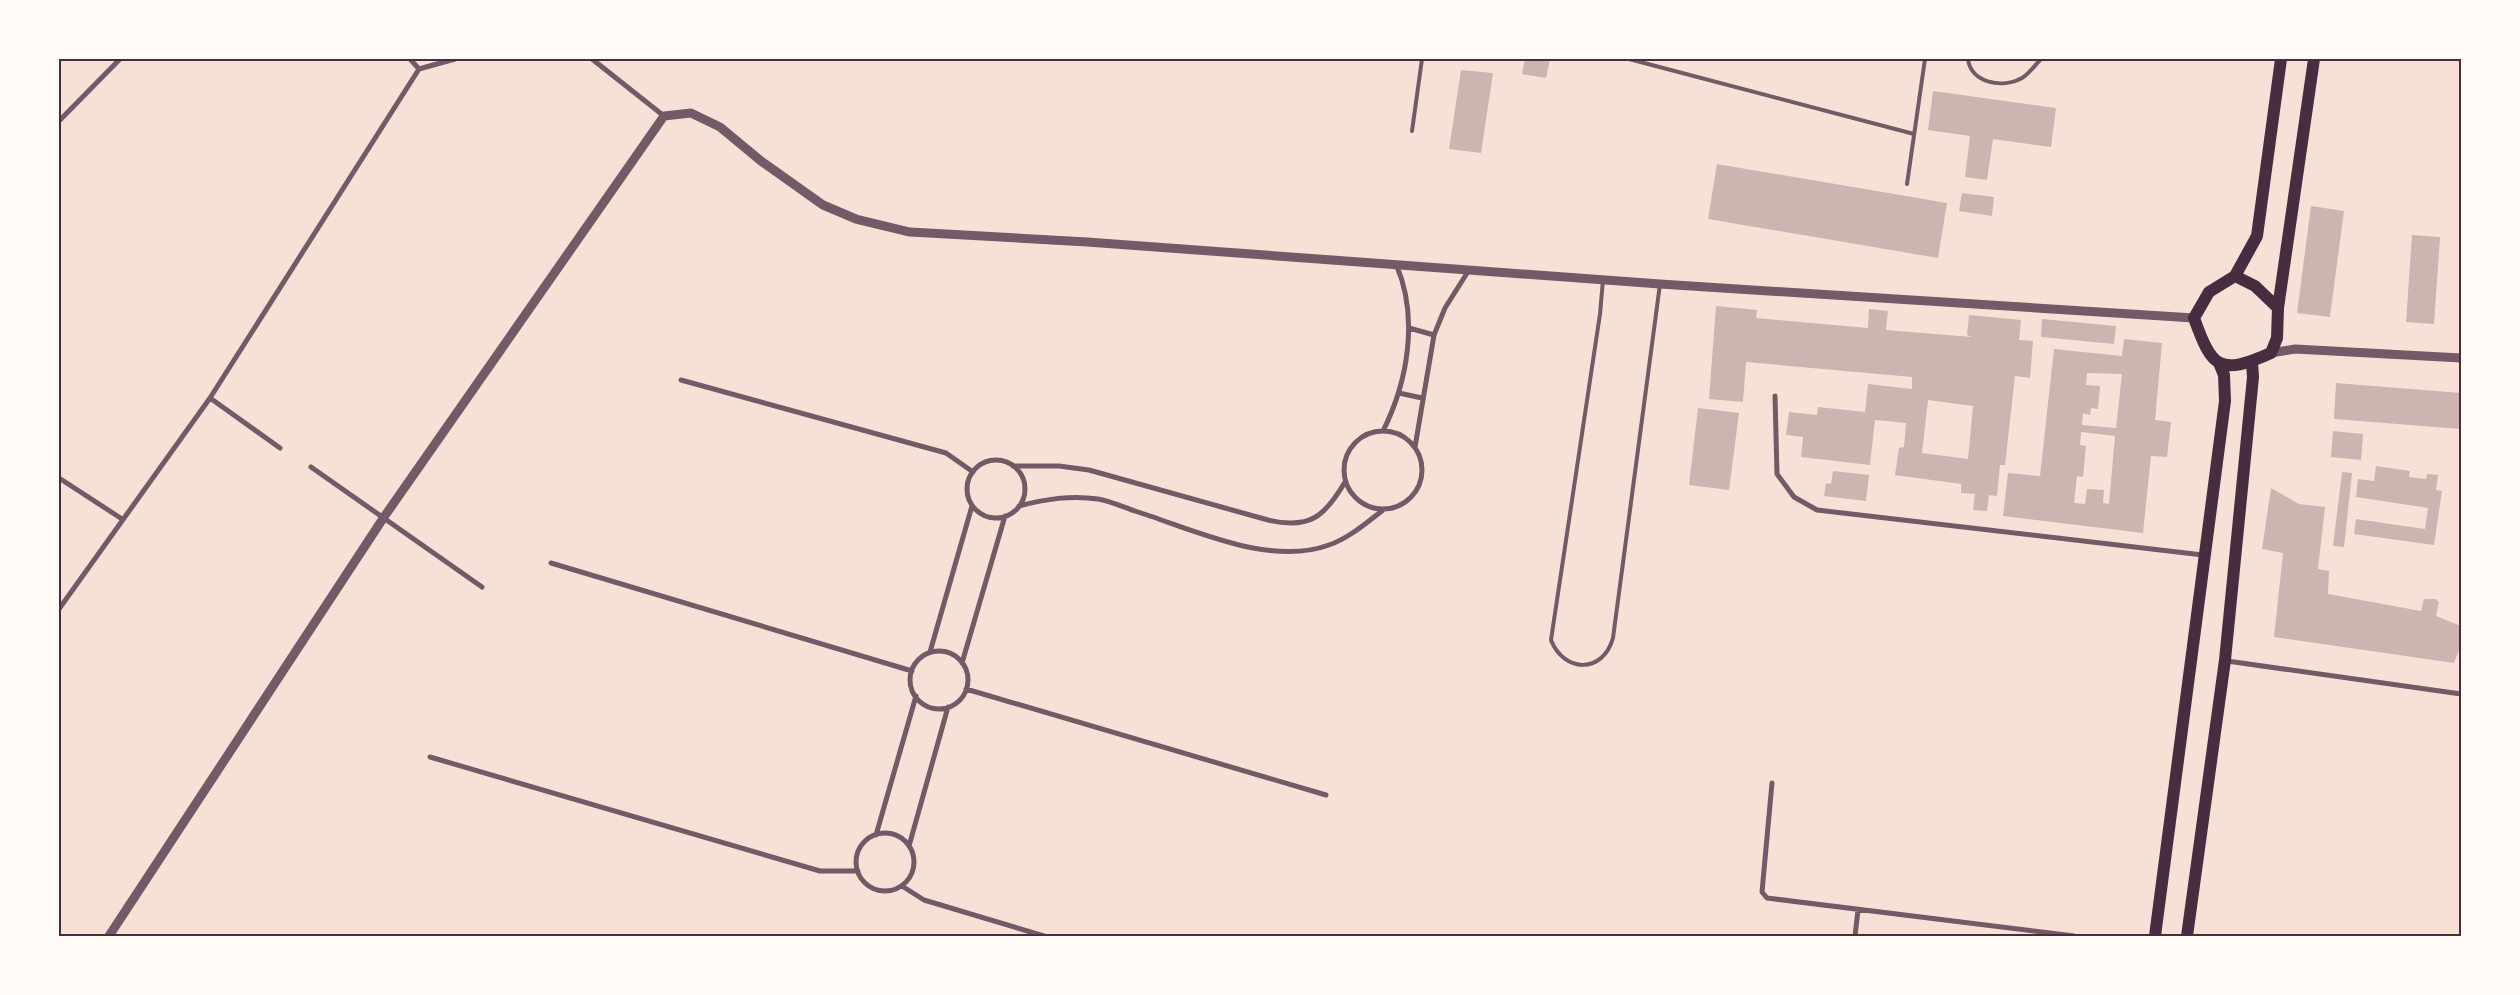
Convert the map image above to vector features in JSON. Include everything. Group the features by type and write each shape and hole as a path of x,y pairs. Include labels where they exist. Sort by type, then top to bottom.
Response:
{"main road":[{"path":"2155,936 2225,401 2224,375 2219,363 2204,347 2194,318 2209,292 2235,276 2257,236 2281,59"},
{"path":"2219,363 2235,367 2271,354 2277,338 2278,308 2314,59"},
{"path":"2235,276 2254,286 2278,308"},
{"path":"2187,936 2224,660 2253,377 2252,362"}],"street":[{"path":"59,121 120,59"},
{"path":"410,59 419,69"},
{"path":"59,609 210,398 419,69 455,59"},
{"path":"592,59 664,116 691,113 720,127 761,161 823,205 856,219 910,232 1087,242 1603,278 1660,284 2194,318"},
{"path":"109,936 384,517 664,116"},
{"path":"1383,431 1399,394 1409,328 1407,295 1396,264"},
{"path":"1415,447 1434,334 1445,308 1469,270"},
{"path":"1409,328 1434,334"},
{"path":"2271,354 2295,349 2461,358"},
{"path":"681,380 946,453 973,472"},
{"path":"1399,394 1422,398"},
{"path":"1775,396 1777,474 1794,498 1817,510 2204,555"},
{"path":"210,398 280,448"},
{"path":"1019,506 1056,498 1100,500 1249,548 1279,553 1312,550 1346,538 1383,510 1400,505 1415,494 1420,483 1422,471 1421,458 1415,447 1406,439 1395,433 1383,431 1370,433 1360,438 1351,447 1345,458 1343,470 1345,482 1351,494 1371,508 1383,510"},
{"path":"930,652 948,652 962,663 966,671 966,689 956,703 948,707 930,707 916,696 912,688 912,671 916,663 930,652 972,506 967,489 973,472 987,462 1005,462 1013,466 1024,480 1024,498 1019,506 1005,516 987,516 972,506"},
{"path":"1013,466 1059,466 1089,470 1268,520 1291,524 1303,522 1322,513 1331,506 1345,482"},
{"path":"310,467 482,587"},
{"path":"59,478 122,519"},
{"path":"962,663 1005,516"},
{"path":"551,563 912,671"},
{"path":"2224,660 2461,694"},
{"path":"966,689 1326,795"},
{"path":"876,835 894,835 909,846 913,854 913,871 902,886 885,891 876,890 868,886 858,871 856,862 862,846 876,835 916,696"},
{"path":"909,846 948,707"},
{"path":"430,757 820,871 858,871"},
{"path":"1772,783 1762,892 1770,900 2074,936"},
{"path":"902,886 924,900 1044,936"},
{"path":"1855,936 1858,910"}],"lane":[{"path":"1412,130 1422,59"},
{"path":"1629,59 1914,134"},
{"path":"1907,184 1925,59"},
{"path":"1968,59 1975,75 1986,82 1999,84 2022,78 2041,59"},
{"path":"1603,278 1600,314 1551,640 1560,656 1577,665 1586,665 1601,659 1611,646 1613,638 1660,284"}],"building":[{"path":"1525,59 1550,59 1546,78 1522,74"},
{"path":"1461,70 1493,73 1481,153 1449,149"},
{"path":"1933,91 2056,108 2051,147 1993,139 1987,180 1965,177 1970,136 1928,130"},
{"path":"1717,164 1947,203 1938,258 1708,219"},
{"path":"1962,193 1994,197 1992,216 1959,211"},
{"path":"2311,206 2344,211 2330,317 2297,313"},
{"path":"2412,235 2440,237 2434,324 2406,322"},
{"path":"1716,306 1757,310 1756,318 1868,328 1869,309 1888,311 1886,330 1972,337 1967,335 1969,315 2021,320 2019,340 2033,341 2030,378 2015,376 2005,465 2000,465 1997,496 1989,495 1987,511 1973,510 1975,494 1961,493 1961,484 1895,475 1899,448 1904,447 1906,423 1875,420 1870,465 1801,457 1803,437 1786,435 1789,412 1817,415 1818,407 1865,412 1868,384 1912,389 1912,377 1746,362 1743,402 1709,399","holes":["1928,400 1973,406 1968,459 1922,453"]},
{"path":"2042,319 2116,326 2114,344 2041,337"},
{"path":"2124,339 2162,343 2155,420 2171,422 2167,457 2151,456 2143,533 2003,516 2008,473 2040,476 2054,349 2122,356","holes":["2087,373 2122,374 2116,428 2082,425 2083,413 2090,415 2091,408 2098,409 2100,386 2086,385","2081,432 2115,436 2109,504 2103,503 2104,490 2087,489 2085,504 2074,503 2077,476 2083,477 2086,446 2080,445"]},
{"path":"2336,383 2461,393 2461,429 2334,419"},
{"path":"1698,408 1739,413 1729,490 1689,485"},
{"path":"2333,431 2363,434 2361,460 2331,457"},
{"path":"2376,466 2410,471 2409,477 2426,479 2427,474 2438,475 2436,490 2442,491 2434,545 2354,534 2356,519 2425,529 2428,508 2356,497 2358,479 2374,481"},
{"path":"1833,471 1869,475 1866,501 1824,496 1826,483 1831,484"},
{"path":"2342,472 2352,473 2344,547 2333,546"},
{"path":"2271,488 2299,504 2325,507 2318,569 2329,571 2328,594 2421,611 2424,599 2435,599 2439,602 2436,616 2461,626 2461,645 2454,663 2274,637 2283,553 2262,549"}]}
